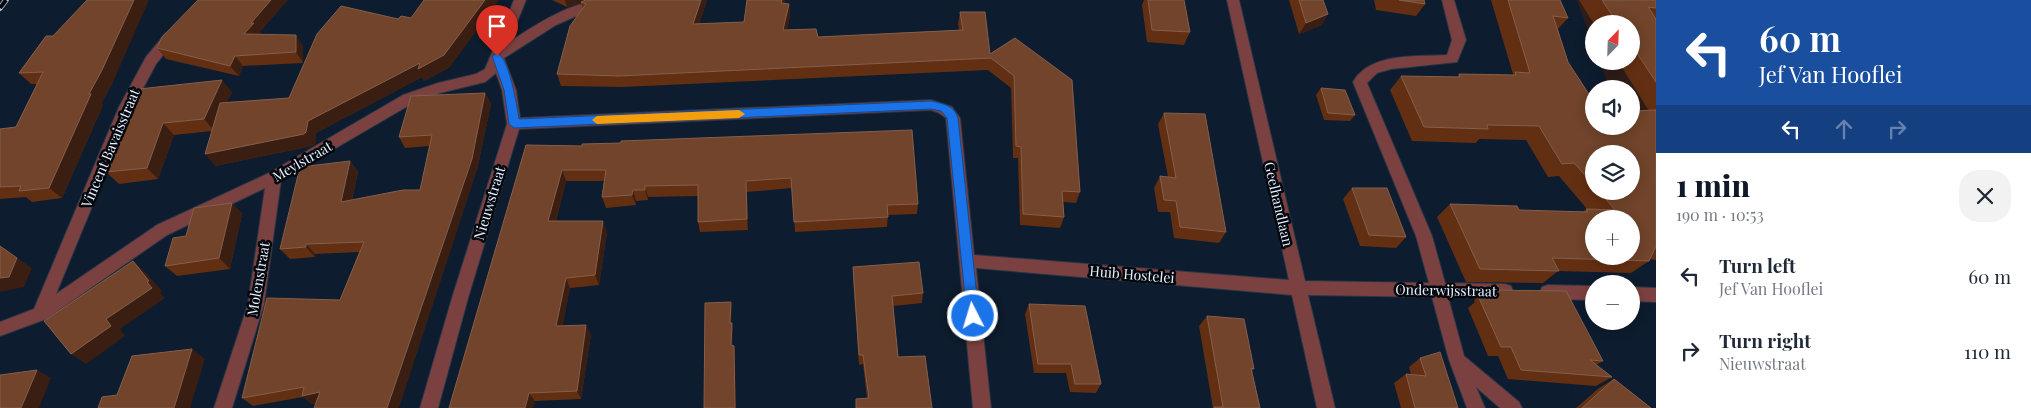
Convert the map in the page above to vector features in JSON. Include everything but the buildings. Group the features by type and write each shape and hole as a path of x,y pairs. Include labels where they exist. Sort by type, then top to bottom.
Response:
{"street":[{"path":"497,56 520,0"},
{"name":"Meylstraat","path":"0,328 40,314 162,230 274,177 408,99 438,88 480,78 490,72 497,56 551,22 602,0"},
{"name":"Geelhandlaan","path":"1232,0 1326,408"},
{"path":"1448,0 1459,40 1452,58 1391,64 1372,70 1360,82 1424,236 1456,360 1476,408"},
{"name":"Vincent Bavaisstraat","path":"40,314 133,93 162,46 182,26"},
{"name":"Nieuwstraat","path":"428,408 514,124 509,90 497,56"},
{"path":"514,124 931,105 944,108 953,118 982,408"},
{"name":"Molenstraat","path":"223,408 256,304 274,177"},
{"name":"Huib Hostelei","path":"968,261 1298,288"},
{"name":"Onderwijsstraat","path":"1298,288 1516,291"},
{"path":"1535,292 1585,293"},
{"path":"1640,294 1656,294"},
{"path":"1456,360 1513,408"}],"shaded area":[{"path":"1577,0 1656,0 1656,175 1636,135 1640,135 1640,80 1606,80 1603,70 1640,70 1640,15 1585,15 1585,23"}],"railway":[{"path":"0,8 6,0"}],"slow traffic":[{"path":"597,120 739,114"}],"route":[{"path":"497,56 509,90 514,124 931,105 944,108 953,118 973,316"}]}
